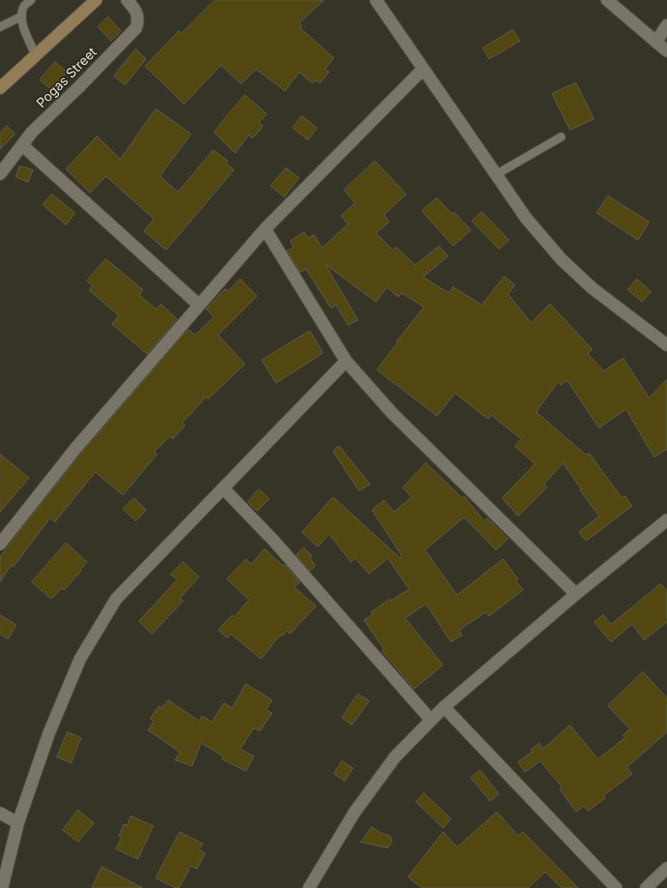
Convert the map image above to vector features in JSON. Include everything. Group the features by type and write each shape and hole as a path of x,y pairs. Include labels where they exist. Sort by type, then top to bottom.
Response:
{"street":[{"path":"0,88 35,54 96,0"},
{"name":"Pogas Street","path":"0,174 32,132 79,88 136,28 139,20 138,13 127,0"},
{"path":"376,0 526,218 562,259 592,288 667,345"},
{"path":"607,0 667,51"},
{"path":"656,42 667,25"},
{"path":"0,544 75,449 265,228 423,69"},
{"path":"22,145 199,305"},
{"path":"265,228 346,361 392,413 576,594"},
{"path":"2,888 18,823 48,733 80,659 116,599 346,361"},
{"path":"223,488 279,546 431,720"},
{"path":"309,888 354,813 396,757 431,720 444,707 576,594 667,520"},
{"path":"444,707 616,888"},
{"path":"0,813 18,823"},
{"path":"646,888 667,868"}],"lane":[{"path":"31,0 24,6 22,16 23,24 35,54"},
{"path":"0,26 22,16"},
{"path":"497,174 561,137"}],"building":[{"path":"215,0 324,0 299,23 302,26 300,28 334,58 325,69 329,72 320,83 315,80 312,83 299,72 285,91 256,69 241,84 221,65 184,104 145,66 179,31 181,33"},
{"path":"108,17 121,31 111,41 98,27"},
{"path":"513,30 520,41 489,59 483,48"},
{"path":"136,49 146,59 125,85 114,76"},
{"path":"55,62 67,72 52,90 40,80"},
{"path":"576,83 594,119 570,130 552,94"},
{"path":"245,95 267,114 259,122 263,126 253,138 249,135 235,153 214,132"},
{"path":"156,109 191,134 160,176 178,192 213,150 228,161 226,163 234,170 166,250 144,231 154,219 106,176 90,193 66,169 97,136 120,159"},
{"path":"302,116 317,128 308,140 293,128"},
{"path":"7,126 15,134 0,149 0,133"},
{"path":"375,161 406,194 384,215 389,222 376,233 393,250 396,247 415,265 439,246 448,256 423,277 449,293 453,287 482,305 504,276 515,285 508,294 531,323 550,304 592,349 588,354 604,371 623,358 649,398 667,379 667,449 654,457 626,409 599,428 567,380 561,385 558,382 536,412 586,455 589,453 622,498 625,496 632,506 586,541 579,532 599,516 563,463 544,484 547,487 518,516 502,498 535,464 515,446 521,439 491,415 488,419 455,393 437,416 377,370 398,342 397,341 424,307 402,293 398,297 387,287 376,302 325,264 358,320 348,325 336,305 331,308 306,269 300,272 287,251 294,247 290,241 304,232 308,238 314,235 322,248 348,224 341,216 355,203 344,190"},
{"path":"20,166 33,170 28,182 16,177"},
{"path":"286,168 299,178 284,197 271,186"},
{"path":"52,194 75,213 66,225 43,205"},
{"path":"608,196 649,222 638,240 597,213"},
{"path":"437,198 452,214 454,212 471,230 453,246 422,211"},
{"path":"482,212 509,240 499,249 472,221"},
{"path":"106,259 143,290 139,295 156,309 161,304 177,319 147,354 112,324 119,316 89,290 93,286 87,281"},
{"path":"240,279 257,296 218,335 245,364 208,399 206,397 182,423 185,425 173,439 170,436 154,452 157,454 123,495 95,472 55,522 50,518 13,567 11,565 0,582 0,557 78,457 188,329 195,335 214,317 206,309 225,289 228,291"},
{"path":"637,279 651,292 642,302 628,290"},
{"path":"310,331 323,353 276,383 262,360"},
{"path":"339,446 370,484 359,491 333,451"},
{"path":"0,454 29,478 0,512"},
{"path":"426,463 462,498 464,496 484,521 487,518 508,539 496,550 464,517 425,550 457,595 503,559 518,579 516,581 523,590 489,616 486,612 459,630 462,635 451,642 426,604 405,618 443,665 414,689 382,651 384,649 364,620 373,614 371,612 390,599 391,601 409,589 388,558 369,574 355,558 351,562 329,534 318,547 302,532 333,497 400,558 402,556 372,510 384,500 394,512 412,497 403,488"},
{"path":"259,489 269,499 257,511 248,502"},
{"path":"134,498 146,510 136,521 123,509"},
{"path":"66,543 87,562 64,590 62,588 51,599 32,582"},
{"path":"304,548 312,556 310,558 315,566 310,571 296,555"},
{"path":"265,549 283,566 285,565 300,582 294,587 316,606 290,634 287,631 282,636 280,635 261,659 231,634 227,638 218,630 232,615 234,617 249,600 227,579 246,559 251,564"},
{"path":"183,562 199,577 180,598 183,601 152,634 139,621 177,580 171,575"},
{"path":"661,584 667,591 667,622 644,640 632,624 611,642 594,622 603,615 611,624"},
{"path":"0,615 16,625 8,639 0,634"},
{"path":"643,672 667,698 667,732 627,767 632,774 603,796 605,798 588,811 584,806 576,812 560,789 562,787 540,761 525,772 518,762 532,752 531,750 539,743 543,749 570,725 598,759 625,738 623,735 630,729 608,706"},
{"path":"246,684 272,700 266,710 272,713 260,731 254,728 240,749 254,756 246,771 222,759 223,756 201,743 192,766 175,760 180,752 148,730 154,721 150,719 159,706 162,708 168,700 199,721 202,716 212,722 224,703 232,708"},
{"path":"358,694 369,701 352,725 342,718"},
{"path":"68,732 81,738 71,763 57,757"},
{"path":"342,761 353,768 345,781 334,774"},
{"path":"480,770 499,794 490,801 471,778"},
{"path":"424,793 451,819 443,828 416,802"},
{"path":"78,810 94,823 78,842 63,830"},
{"path":"497,812 518,836 523,832 578,888 562,888 545,872 528,888 422,888 408,877 443,832 457,847"},
{"path":"131,816 153,826 138,859 116,849 122,837 119,836 124,824 127,825"},
{"path":"372,827 381,833 390,836 392,841 388,848 361,842"},
{"path":"180,832 203,844 199,850 205,853 197,869 191,866 179,888 176,888 156,878"},
{"path":"102,867 143,888 92,888"}]}
